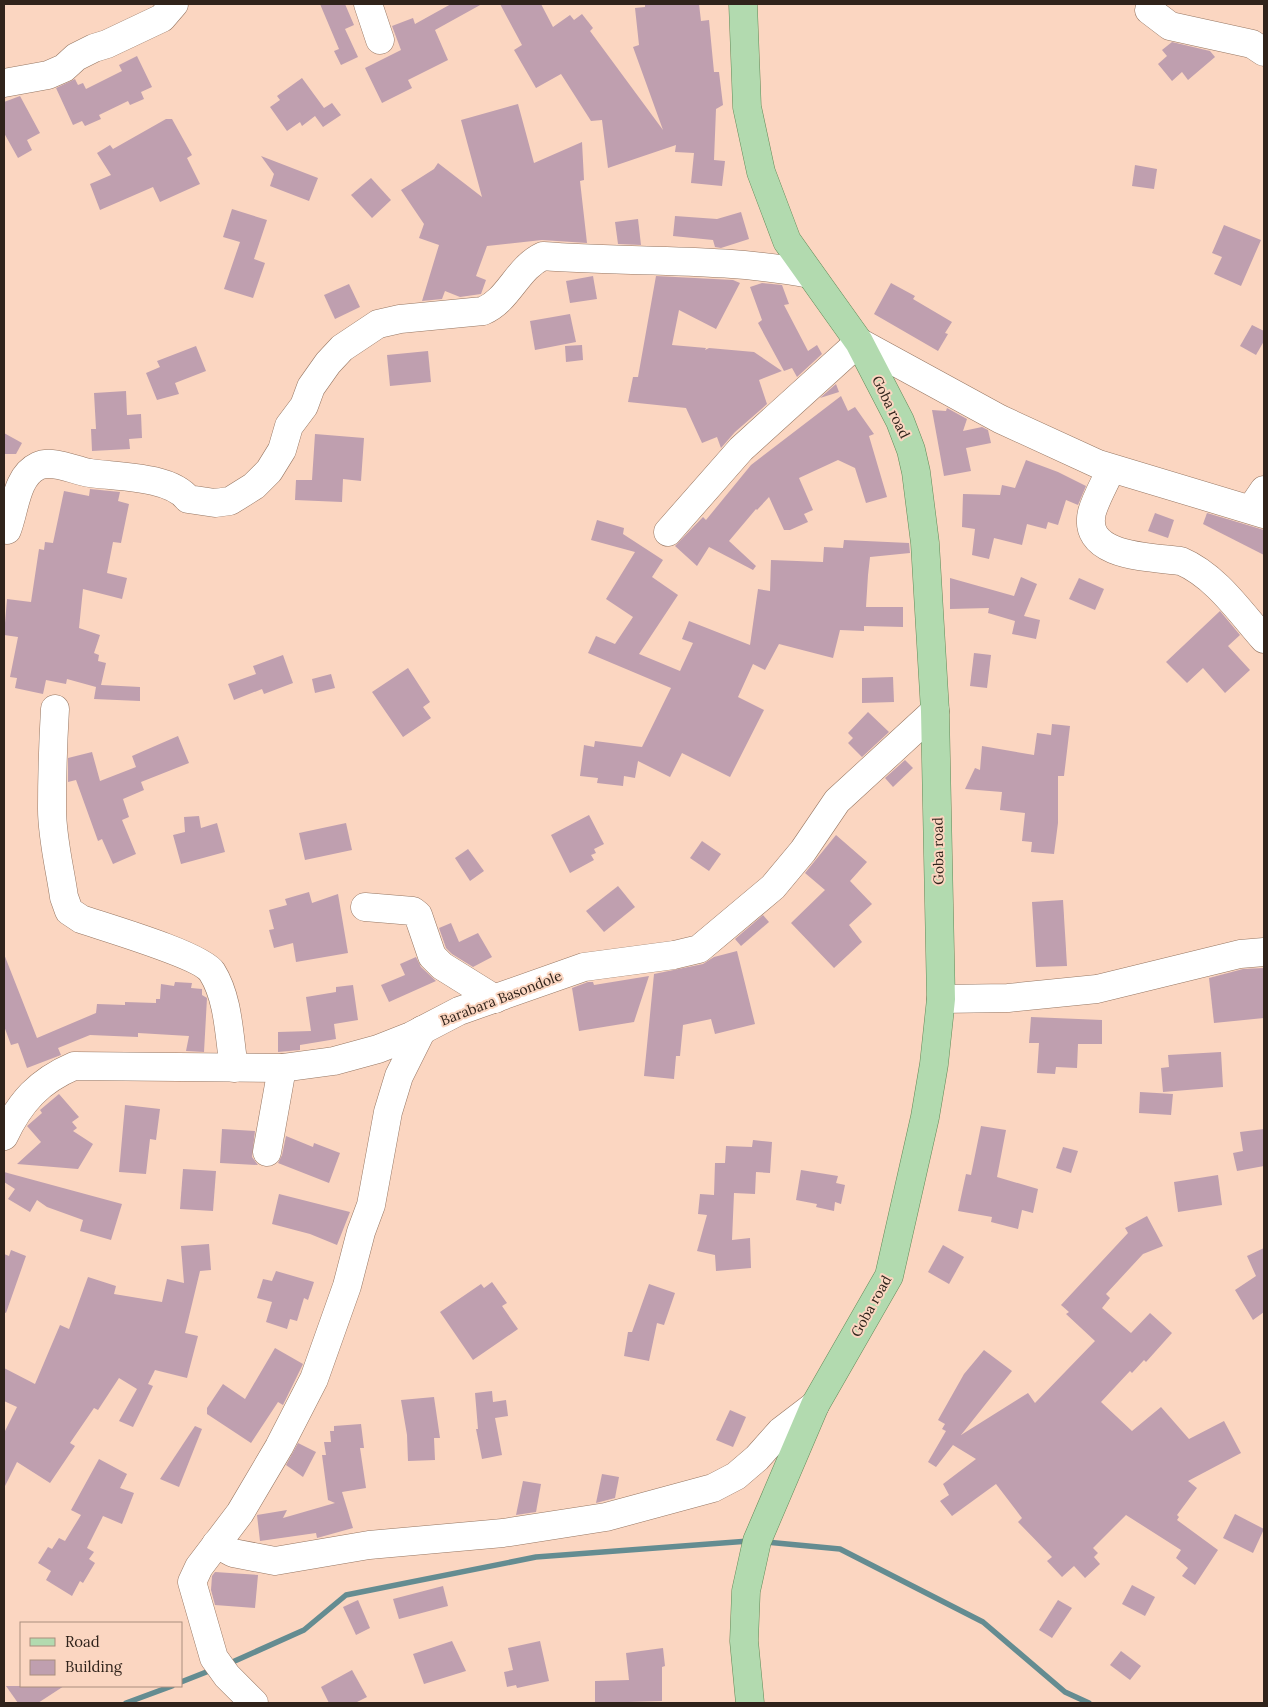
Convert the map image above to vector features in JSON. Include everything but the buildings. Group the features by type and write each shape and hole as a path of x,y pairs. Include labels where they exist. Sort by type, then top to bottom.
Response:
{"main road":[{"name":"Goba road","path":"743,4 747,107 761,172 788,241 859,342 900,421 911,450 916,472 925,543 935,711 940,999 934,1064 925,1117 889,1276 815,1405 761,1527 746,1591 744,1640 750,1703"}],"street":[{"path":"4,83 48,75 64,68 76,57 162,18 174,4"},
{"path":"368,4 380,40"},
{"path":"1150,10 1170,26 1252,44 1264,52"},
{"path":"7,530 14,512 16,495 27,475 38,466 51,464 91,473 150,481 182,492 188,499 215,502 230,501 254,486 269,471 282,450 288,426 304,406 311,387 328,363 342,348 378,324 400,319 483,311 490,308 500,302 529,265 543,256 639,261 695,260 777,268 810,274"},
{"path":"668,532 741,449 859,342 1000,419 1111,469 1260,504"},
{"path":"1111,469 1092,512 1091,524 1097,541 1111,550 1190,565 1219,588 1264,639"},
{"path":"55,709 51,766 54,781 52,810 64,898 69,911 81,919 186,956 211,970 222,993 234,1068"},
{"name":"Barabara Basondole","path":"4,1136 14,1113 26,1098 45,1081 74,1066 282,1068 334,1061 378,1048 459,1012 584,967 674,955 702,947 773,887 804,851 837,801 935,711"},
{"path":"365,907 413,911 418,915 432,956 442,966 495,999"},
{"path":"940,999 1008,998 1097,989 1240,954 1264,952"},
{"path":"254,1703 227,1676 214,1658 192,1582 199,1567 240,1513 279,1447 314,1379 337,1315 361,1232 371,1205 388,1112 398,1076 422,1030"},
{"path":"267,1152 282,1068"},
{"path":"216,1544 233,1553 275,1561 369,1545 503,1533 606,1517 713,1488 736,1476 757,1458 781,1431 815,1405"}],"waterway":[{"path":"228,1664 304,1630 346,1595 536,1557 749,1541"},
{"path":"766,1542 840,1549 983,1622 1065,1692 1089,1703"},
{"path":"182,1682 214,1669"},
{"path":"126,1703 169,1687"}]}
